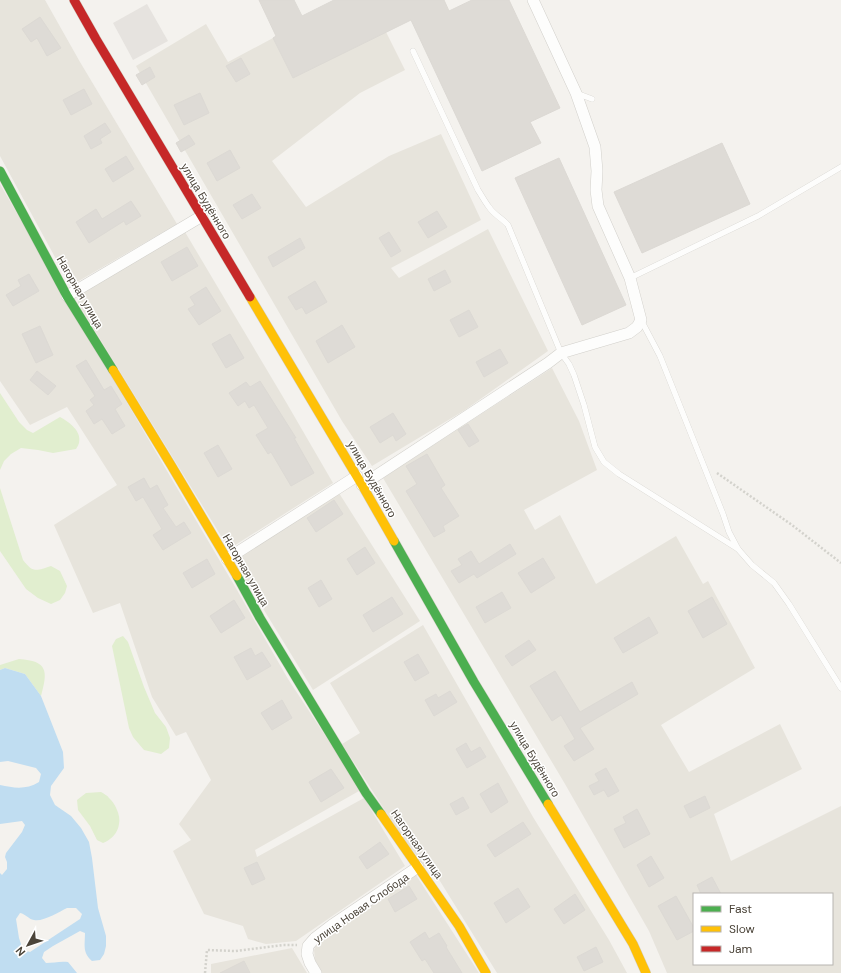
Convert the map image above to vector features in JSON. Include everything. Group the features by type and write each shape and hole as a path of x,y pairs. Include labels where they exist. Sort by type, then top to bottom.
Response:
{"main road":[{"name":"улица Будённого","path":"74,0 282,352 360,480 474,682 633,944 646,973"},
{"name":"Нагорная улица","path":"0,171 67,296 172,465 260,618 366,793 459,926 486,973"}],"street":[{"path":"227,560 360,480 542,367 560,354 629,333 637,327 641,320 630,278 598,206 595,147 576,93 535,2"},
{"path":"67,296 202,216"},
{"name":"улица Новая Слобода","path":"316,973 306,954 308,946 317,936 418,867"}],"lane":[{"path":"413,51 478,190 488,207 497,216 503,218 508,225 560,354 569,364 574,375 595,447 604,462 619,474 738,549"},
{"path":"576,93 592,99"},
{"path":"630,278 758,216 841,167"},
{"path":"641,320 660,356 729,532 738,549 752,565 774,583 790,604 841,688"}],"path":[{"path":"702,462 792,525 841,563"},
{"path":"205,973 207,950 235,951 283,945 296,946 317,936"}],"shaded area":[{"path":"0,0 45,0 80,62 177,224 77,282 68,281 0,156"},
{"path":"147,4 168,41 133,60 113,23"},
{"path":"206,24 228,62 273,38 293,77 386,32 405,70 360,93 272,161 306,207 389,156 441,134 481,220 391,268 399,278 488,229 548,351 465,410 372,466 342,421 136,66"},
{"path":"0,184 288,679 338,755 359,791 255,850 257,857 364,798 405,866 296,941 266,944 248,939 243,926 204,914 173,851 191,840 179,824 211,780 186,732 176,736 152,697 120,603 93,613 54,525 117,485 67,407 30,425 0,381"},
{"path":"185,232 333,483 229,549 78,303 80,294"},
{"path":"552,368 579,421 597,470 524,510 535,530 560,515 596,584 676,536 703,584 708,581 755,668 661,725 689,772 780,724 802,769 714,814 731,861 841,806 841,973 667,973 649,931 565,784 383,478"},
{"path":"339,493 420,621 313,690 234,561"},
{"path":"423,625 533,817 609,940 627,973 497,973 430,865 425,867 399,832 342,744 360,733 330,683"},
{"path":"416,875 479,973 322,973 315,960 314,950 319,940"},
{"path":"292,948 307,973 211,973 211,964"}],"green space":[{"path":"0,393 19,422 27,430 33,433 60,417 67,421 74,427 79,435 79,443 76,449 53,453 21,448 11,454 4,461 0,470"},
{"path":"0,488 23,560 29,567 35,570 51,566 60,571 67,586 65,593 60,600 51,604 38,598 26,589 0,551"},
{"path":"123,636 128,642 155,713 166,727 170,738 169,748 161,754 144,750 133,737 129,728 112,646 116,639"},
{"path":"19,659 36,662 44,669 45,680 41,696 25,674 5,668 0,670 0,665"},
{"path":"101,792 113,803 117,810 119,821 116,833 109,840 103,843 97,840 90,826 78,810 77,800 86,793"}],"water":[{"path":"5,668 25,674 41,696 63,752 64,768 51,786 50,795 55,805 71,816 81,828 89,842 98,908 106,936 104,954 100,960 92,961 85,952 85,933 80,931 44,952 42,958 46,963 68,962 77,973 0,973 0,873 2,875 7,869 5,857 6,853 22,832 25,825 22,821 0,824 0,785 25,787 34,785 39,782 41,774 36,768 8,761 0,762 0,670","holes":["67,908 76,908 82,914 80,919 30,952 23,950 19,938 16,919 20,913 32,919 42,920"]}],"building":[{"path":"259,0 294,0 302,16 334,0 444,0 449,11 472,0 509,0 560,108 530,122 541,143 482,171 411,20 293,78 273,38 276,36"},
{"path":"40,17 61,48 47,56 37,38 31,42 22,29"},
{"path":"241,58 250,74 236,82 226,66"},
{"path":"150,67 155,77 142,85 136,75"},
{"path":"84,89 92,104 71,115 63,100"},
{"path":"200,93 209,113 184,125 174,105"},
{"path":"105,123 111,132 100,139 102,143 91,149 84,136"},
{"path":"189,135 195,144 181,152 176,143"},
{"path":"722,143 750,204 642,253 614,192"},
{"path":"230,150 240,168 217,181 207,163"},
{"path":"126,156 134,169 113,182 105,169"},
{"path":"559,158 626,305 582,325 515,178"},
{"path":"252,194 261,208 242,219 233,205"},
{"path":"131,201 141,216 126,225 124,221 89,243 76,222 96,209 102,219"},
{"path":"437,211 447,227 428,238 418,222"},
{"path":"389,232 401,251 391,257 379,238"},
{"path":"300,238 305,248 273,267 268,257"},
{"path":"187,247 198,266 172,281 161,262"},
{"path":"445,270 451,282 434,291 428,279"},
{"path":"29,274 39,291 13,306 6,295 21,286 18,280"},
{"path":"315,281 327,302 306,314 302,307 296,310 288,297"},
{"path":"206,287 221,311 199,325 188,309 195,305 190,297"},
{"path":"469,310 478,327 459,337 450,320"},
{"path":"342,325 355,347 328,363 316,341"},
{"path":"40,326 53,355 36,363 22,334"},
{"path":"230,334 244,358 226,368 212,344"},
{"path":"500,349 508,363 484,377 476,362"},
{"path":"86,360 104,390 111,386 122,404 115,409 125,426 112,434 102,419 94,424 86,411 94,405 90,400 95,396 76,366"},
{"path":"37,371 56,386 48,395 30,380"},
{"path":"260,381 296,438 294,438 314,473 291,486 271,452 268,454 256,435 268,428 254,405 249,408 245,401 238,406 229,393 246,382 250,387"},
{"path":"393,413 406,434 396,441 393,435 380,443 370,427"},
{"path":"468,424 479,441 469,447 458,430"},
{"path":"218,445 232,469 218,477 204,453"},
{"path":"427,454 445,485 441,488 459,516 443,526 445,531 434,537 406,491 417,484 406,466"},
{"path":"144,478 150,489 157,485 168,505 163,508 176,527 184,522 191,533 163,550 153,535 162,529 143,497 136,501 128,487"},
{"path":"334,500 343,514 316,532 307,518"},
{"path":"510,544 516,554 477,578 474,574 459,583 451,571 462,565 458,559 471,551 479,564"},
{"path":"365,547 375,563 357,575 347,559"},
{"path":"543,558 555,578 531,593 518,573"},
{"path":"207,559 215,574 192,588 183,573"},
{"path":"321,580 332,599 319,607 308,588"},
{"path":"502,592 511,608 485,623 476,607"},
{"path":"392,597 403,614 373,632 363,615"},
{"path":"712,597 727,624 703,638 688,611"},
{"path":"234,600 245,618 221,633 210,616"},
{"path":"649,617 658,633 623,653 614,638"},
{"path":"529,640 536,650 512,666 505,656"},
{"path":"251,648 255,656 262,652 271,666 247,680 234,657"},
{"path":"418,654 429,673 415,681 404,662"},
{"path":"555,671 580,712 632,682 638,694 580,728 594,749 574,761 564,746 575,739 561,715 552,721 530,686"},
{"path":"450,691 457,702 434,716 425,700 436,694 438,698"},
{"path":"282,700 292,718 272,730 261,713"},
{"path":"466,743 471,752 480,747 486,757 467,768 456,749"},
{"path":"606,768 619,791 608,797 604,790 594,795 589,786 599,781 595,774"},
{"path":"331,769 344,788 321,802 309,782"},
{"path":"498,783 508,802 491,813 480,794"},
{"path":"705,796 710,808 690,818 684,806"},
{"path":"463,797 469,808 456,815 450,804"},
{"path":"637,809 650,834 624,848 614,829 626,823 623,817"},
{"path":"523,822 531,834 495,857 487,845"},
{"path":"380,842 389,854 367,869 359,857"},
{"path":"651,856 664,878 649,887 637,865"},
{"path":"257,862 265,879 252,885 244,868"},
{"path":"712,877 720,893 701,893 697,885"},
{"path":"409,886 417,899 395,912 388,899"},
{"path":"518,888 530,907 506,923 494,903"},
{"path":"575,894 585,910 564,924 554,909"},
{"path":"676,896 693,926 693,932 677,940 658,906"},
{"path":"425,932 429,939 439,933 462,973 434,973 425,959 422,961 410,942"},
{"path":"596,947 603,962 584,971 577,957"},
{"path":"244,961 250,973 220,973"}],"traffic: fast":[{"path":"0,171 67,296 113,370"},
{"path":"394,541 474,682 548,804"},
{"path":"237,576 260,618 366,793 381,814"}],"traffic: slow":[{"path":"250,297 394,541"},
{"path":"113,370 237,576"},
{"path":"548,804 633,944 646,973"},
{"path":"381,814 459,926 486,973"}],"traffic: jam":[{"path":"74,0 250,297"}]}
